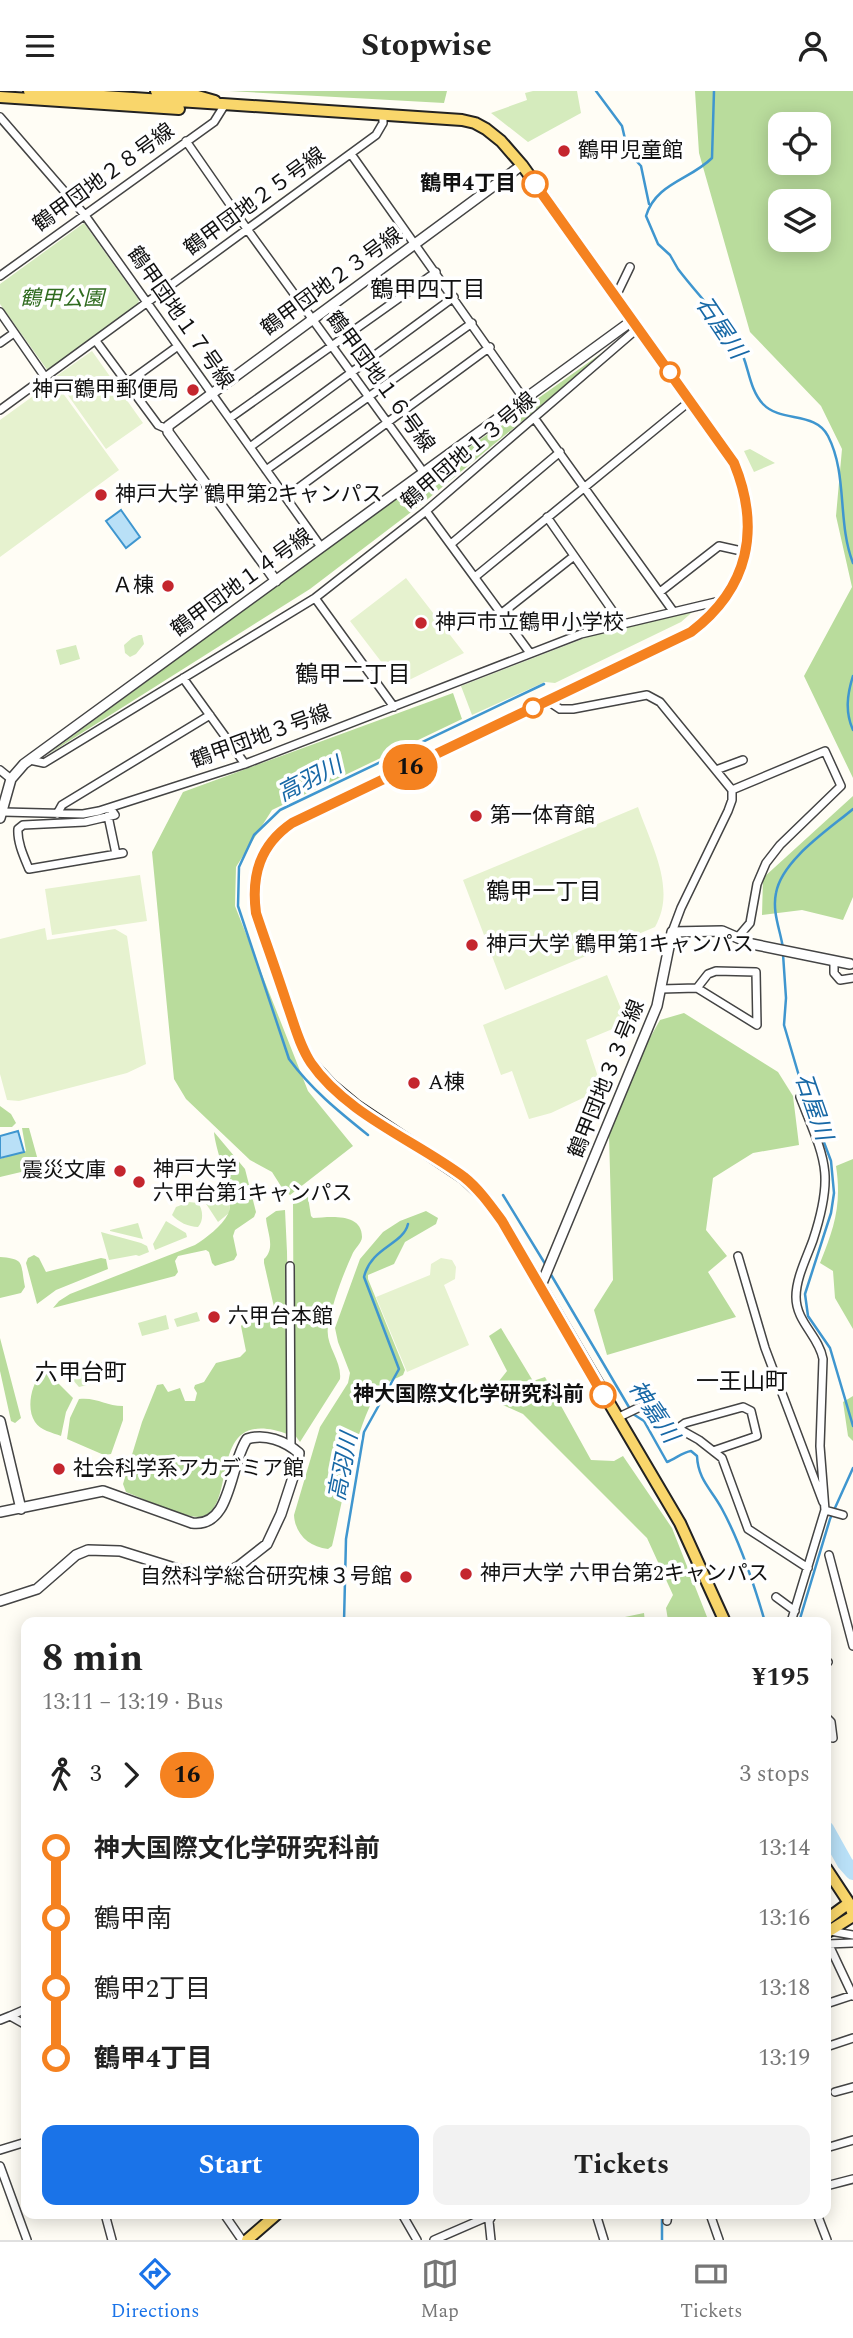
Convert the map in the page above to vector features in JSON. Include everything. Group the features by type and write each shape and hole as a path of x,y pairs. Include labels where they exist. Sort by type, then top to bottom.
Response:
{"main road":[{"path":"29,91 224,106 439,117 475,123 501,141 522,165 734,463 744,486 749,520 746,552 737,579 711,617 691,632 292,823 281,831 261,858 255,877 254,896 256,913 291,1016 311,1063 331,1085 355,1105 464,1178 485,1198 502,1221 540,1288 621,1416 680,1523 723,1617"},
{"path":"156,91 206,97 224,106"},
{"path":"7,95 203,110 224,106"},
{"path":"831,1875 852,1902 853,1916 831,1931"},
{"path":"831,1929 852,1902"},
{"path":"244,2240 271,2219"}],"street":[{"name":"鶴甲団地２８号線","path":"0,276 214,122 224,106"},
{"name":"鶴甲団地２５号線","path":"0,410 376,135 383,123 383,114"},
{"name":"鶴甲団地１７号線","path":"0,117 84,214 321,547"},
{"name":"鶴甲団地１６号線","path":"186,141 424,473"},
{"path":"351,154 490,347 524,399"},
{"name":"鶴甲団地２３号線","path":"167,429 169,423 522,165"},
{"path":"616,296 630,267"},
{"path":"230,418 436,272"},
{"path":"250,447 454,297"},
{"path":"0,312 45,377"},
{"path":"266,470 472,323"},
{"name":"鶴甲団地１４号線","path":"11,779 18,769 30,760 321,547 524,399 635,324"},
{"name":"鶴甲団地１３号線","path":"30,760 44,763 315,598 426,511 535,418 635,324"},
{"path":"0,343 14,333"},
{"path":"96,341 158,425 167,429 276,581"},
{"path":"127,383 178,346"},
{"path":"286,498 490,347"},
{"path":"475,577 690,401"},
{"path":"535,418 673,611"},
{"path":"451,544 560,452"},
{"path":"426,511 530,653"},
{"path":"547,517 621,623"},
{"path":"660,592 719,546 746,552"},
{"path":"502,613 574,556"},
{"path":"315,598 394,707"},
{"name":"鶴甲団地３号線","path":"2,815 109,812 245,764 581,634 724,599"},
{"path":"183,678 245,764"},
{"path":"548,701 560,709 573,709 647,695 653,697 732,790 728,811 681,908 673,932 722,931 741,939 850,964"},
{"path":"57,814 62,805 209,715"},
{"path":"732,790 825,751 841,786 780,845 766,863 757,884 750,923 741,939"},
{"path":"716,770 743,760"},
{"path":"0,770 11,779 2,815"},
{"path":"109,812 119,853 29,869 17,834 23,825 85,822 109,812"},
{"name":"鶴甲団地３３号線","path":"540,1288 657,1006 673,932"},
{"path":"834,961 834,973 839,980 853,978"},
{"path":"661,989 697,988 757,1025 756,972 716,971 708,974 697,988"},
{"path":"792,1617 825,1510 820,1446 823,1359 821,1350 802,1324 796,1297 822,1211 826,1191 826,1168 800,1097"},
{"path":"738,1256 765,1348 825,1510"},
{"path":"290,1266 291,1447"},
{"path":"621,1416 640,1407 678,1428 722,1458 748,1529 808,1568"},
{"path":"678,1428 685,1423 743,1407 751,1411 757,1436 713,1451"},
{"path":"0,1421 21,1509"},
{"path":"0,1512 95,1491 109,1492 192,1523 204,1523 219,1513 247,1439 264,1436 299,1453 274,1532 257,1554 239,1566 221,1574 200,1576 120,1551 88,1550 76,1555 37,1589 0,1601"},
{"path":"825,1510 843,1515"},
{"path":"829,1555 853,1646"},
{"path":"776,1597 794,1611"},
{"path":"831,1722 834,1738"},
{"path":"831,1934 853,1935"},
{"path":"831,1935 853,1943"},
{"path":"831,1944 853,1996 831,2003"},
{"path":"844,1976 853,1978"},
{"path":"0,2020 21,2011"},
{"path":"10,2016 21,2022"},
{"path":"831,2045 853,2038"},
{"path":"835,2092 853,2087"},
{"path":"831,2147 853,2140"},
{"path":"0,2150 21,2144"},
{"path":"0,2166 27,2240"},
{"path":"831,2185 853,2179"},
{"path":"107,2219 113,2240"},
{"path":"228,2219 244,2240"},
{"path":"405,2219 417,2240"},
{"path":"435,2240 482,2219"},
{"path":"490,2219 491,2240"},
{"path":"598,2219 604,2240"},
{"path":"712,2219 719,2240"},
{"path":"819,2219 827,2240"}],"green space":[{"path":"229,91 447,91 444,103"},
{"path":"577,91 581,113 528,142 491,113 527,100 525,93"},
{"path":"695,91 853,91 853,778 804,676 852,587 836,516 842,449 821,406 750,332 699,153"},
{"name":"鶴甲公園","path":"84,223 139,300 137,306 48,371 0,304 0,284"},
{"path":"620,340 423,503 310,589 47,755 308,562"},
{"path":"92,351 143,423 106,449 55,377"},
{"path":"54,381 119,470 0,557 0,420"},
{"path":"750,449 775,463 754,472 744,451"},
{"path":"406,578 464,653 399,685 350,621"},
{"path":"696,609 681,622 555,683 545,682 472,715 461,686 593,635"},
{"path":"142,635 144,644 130,657 125,653 124,645"},
{"path":"76,645 80,659 60,665 56,650"},
{"path":"453,693 462,719 272,810 236,867 235,906 308,1091 353,1146 290,1195 284,1191 272,1172 250,1160 186,1099 174,1079 152,852 183,792"},
{"path":"853,796 853,897 843,920 802,910 762,915 763,878"},
{"path":"638,807 663,882 661,912 655,927 505,990 463,880"},
{"path":"140,875 147,921 52,935 45,889"},
{"path":"45,928 47,940 115,929 127,936 146,1064 127,1073 19,1101 7,1100 0,1074 0,939"},
{"path":"607,975 627,1023 586,1040 602,1089 551,1113 529,1119 512,1071 501,1075 483,1025"},
{"path":"684,1013 778,1072 793,1096 799,1145 753,1153 713,1178 706,1230 727,1256 708,1272 736,1317 607,1355 594,1310 613,1280 609,1135 634,1066 660,1020"},
{"path":"0,1106 11,1114 16,1123 12,1127 0,1127"},
{"path":"22,1128 29,1128 38,1168 0,1177 0,1159 26,1151"},
{"path":"214,1132 245,1169 256,1212 254,1217 235,1230 233,1236 237,1255 234,1260 215,1266 206,1250 178,1256 175,1261 178,1272 175,1276 53,1308 70,1294 195,1245 222,1223 230,1207"},
{"path":"853,1159 853,1329 835,1298 833,1271 820,1263 836,1216 836,1166"},
{"path":"226,1186 230,1201 229,1213 218,1222 201,1196"},
{"path":"303,1190 307,1191 313,1218 336,1217 351,1220 361,1229 362,1237 341,1281 328,1327 340,1379 300,1442 294,1434 293,1200"},
{"path":"189,1202 198,1203 201,1208 202,1218 198,1227 184,1224 172,1215 176,1207"},
{"path":"285,1210 290,1435 262,1429 244,1433 233,1445 219,1497 212,1511 199,1517 126,1492 123,1484 142,1422 157,1385 163,1384 168,1392 180,1388 185,1401 195,1401 195,1385 204,1382 216,1363 240,1357 246,1351 241,1326 245,1321 272,1313 274,1307 264,1263 270,1250 266,1218 276,1211"},
{"path":"426,1211 438,1218 436,1224 405,1242 394,1264 368,1275 405,1370 403,1375 382,1387 371,1403 357,1441 332,1546 328,1549 321,1548 300,1534 294,1515 320,1427 348,1383 350,1373 335,1328 360,1259 383,1232 400,1221"},
{"path":"166,1221 186,1233 187,1237 155,1250 153,1244"},
{"path":"138,1223 143,1239 110,1231 110,1230"},
{"path":"101,1232 141,1243 147,1246 149,1252 109,1260"},
{"path":"34,1255 39,1258 46,1272 101,1258 106,1259 108,1269 56,1290 37,1304 26,1263 28,1258"},
{"path":"0,1257 14,1259 22,1267 25,1287 21,1293 0,1298"},
{"path":"441,1258 452,1260 456,1267 455,1279 444,1285 469,1345 407,1372 376,1297 430,1275 431,1264"},
{"path":"197,1312 200,1321 177,1327 174,1319"},
{"path":"166,1315 169,1329 142,1336 138,1323"},
{"path":"501,1328 533,1381 545,1377 591,1460 614,1461 623,1456 672,1528 707,1617 668,1617 666,1608 673,1595 647,1538 523,1414 503,1405 492,1390 507,1371 489,1336"},
{"path":"0,1338 21,1418 15,1423 11,1421 0,1371"},
{"path":"111,1360 114,1379 99,1382 95,1364"},
{"path":"87,1365 91,1384 79,1387 67,1369"},
{"path":"47,1372 73,1398 66,1412 61,1436 37,1425 32,1417 31,1397 35,1383 42,1373"},
{"path":"853,1396 853,1441 848,1436 843,1402"},
{"path":"79,1399 123,1406 123,1420 111,1454 104,1455 67,1439 70,1418"},
{"path":"644,1613 644,1617 625,1617"}],"water":[{"path":"121,510 140,537 126,548 106,521"},
{"path":"18,1131 24,1152 0,1158 0,1136"}],"waterway":[{"path":"596,91 622,126 628,152 641,166 649,204"},
{"name":"石屋川","path":"714,91 712,158 657,196 646,216 658,244 670,255 738,345 758,398 770,410 779,414 815,423 828,436 838,467 845,531 853,563"},
{"name":"石屋川","path":"853,676 848,703 853,730"},
{"name":"高羽川","path":"368,1135 316,1090 289,1059 238,906 239,867 254,835 280,810 544,684"},
{"name":"石屋川","path":"783,948 775,907 780,881 796,857 853,809"},
{"name":"石屋川","path":"783,954 786,998 784,1025 799,1076 831,1161 834,1193 831,1213 805,1294 808,1316 830,1348 853,1426"},
{"name":"神嘉川","path":"503,1195 547,1267"},
{"name":"高羽川","path":"344,1617 346,1539 364,1432 399,1369 364,1277 373,1259 400,1237 408,1224"},
{"name":"神嘉川","path":"550,1273 633,1414 644,1421 667,1462 691,1451 697,1456 703,1478 729,1522 741,1550 763,1617"},
{"name":"石屋川","path":"801,1617 830,1519 853,1468"},
{"name":"石屋川","path":"831,1838 853,1872"},
{"name":"高羽川","path":"662,2219 662,2240"}],"bus line":[{"name":"16","path":"535,184 734,463 744,486 749,520 746,555 737,579 711,617 691,632 292,823 271,842 261,858 255,877 254,896 256,913 291,1016 311,1063 331,1085 355,1105 464,1178 485,1198 502,1221 603,1395"}],"place":[{"name":"鶴甲児童館","path":"564,151"},
{"name":"鶴甲4丁目","path":"535,184"},
{"name":"神戸鶴甲郵便局","path":"193,390"},
{"name":"神戸大学 鶴甲第2キャンパス","path":"101,495"},
{"name":"Ａ棟","path":"168,586"},
{"name":"神戸市立鶴甲小学校","path":"421,623"},
{"name":"第一体育館","path":"476,816"},
{"name":"神戸大学 鶴甲第1キャンパス","path":"472,945"},
{"name":"A棟","path":"414,1083"},
{"name":"震災文庫","path":"120,1171"},
{"name":"神戸大学 六甲台第1キャンパス","path":"139,1182"},
{"name":"六甲台本館","path":"214,1317"},
{"name":"神大国際文化学研究科前","path":"603,1395"},
{"name":"社会科学系アカデミア館","path":"59,1469"},
{"name":"神戸大学 六甲台第2キャンパス","path":"466,1574"},
{"name":"自然科学総合研究棟３号館","path":"406,1577"}],"district":[{"name":"鶴甲四丁目","path":"428,290"},
{"name":"鶴甲二丁目","path":"353,675"},
{"name":"鶴甲一丁目","path":"544,892"},
{"name":"六甲台町","path":"81,1373"},
{"name":"一王山町","path":"742,1382"}]}
